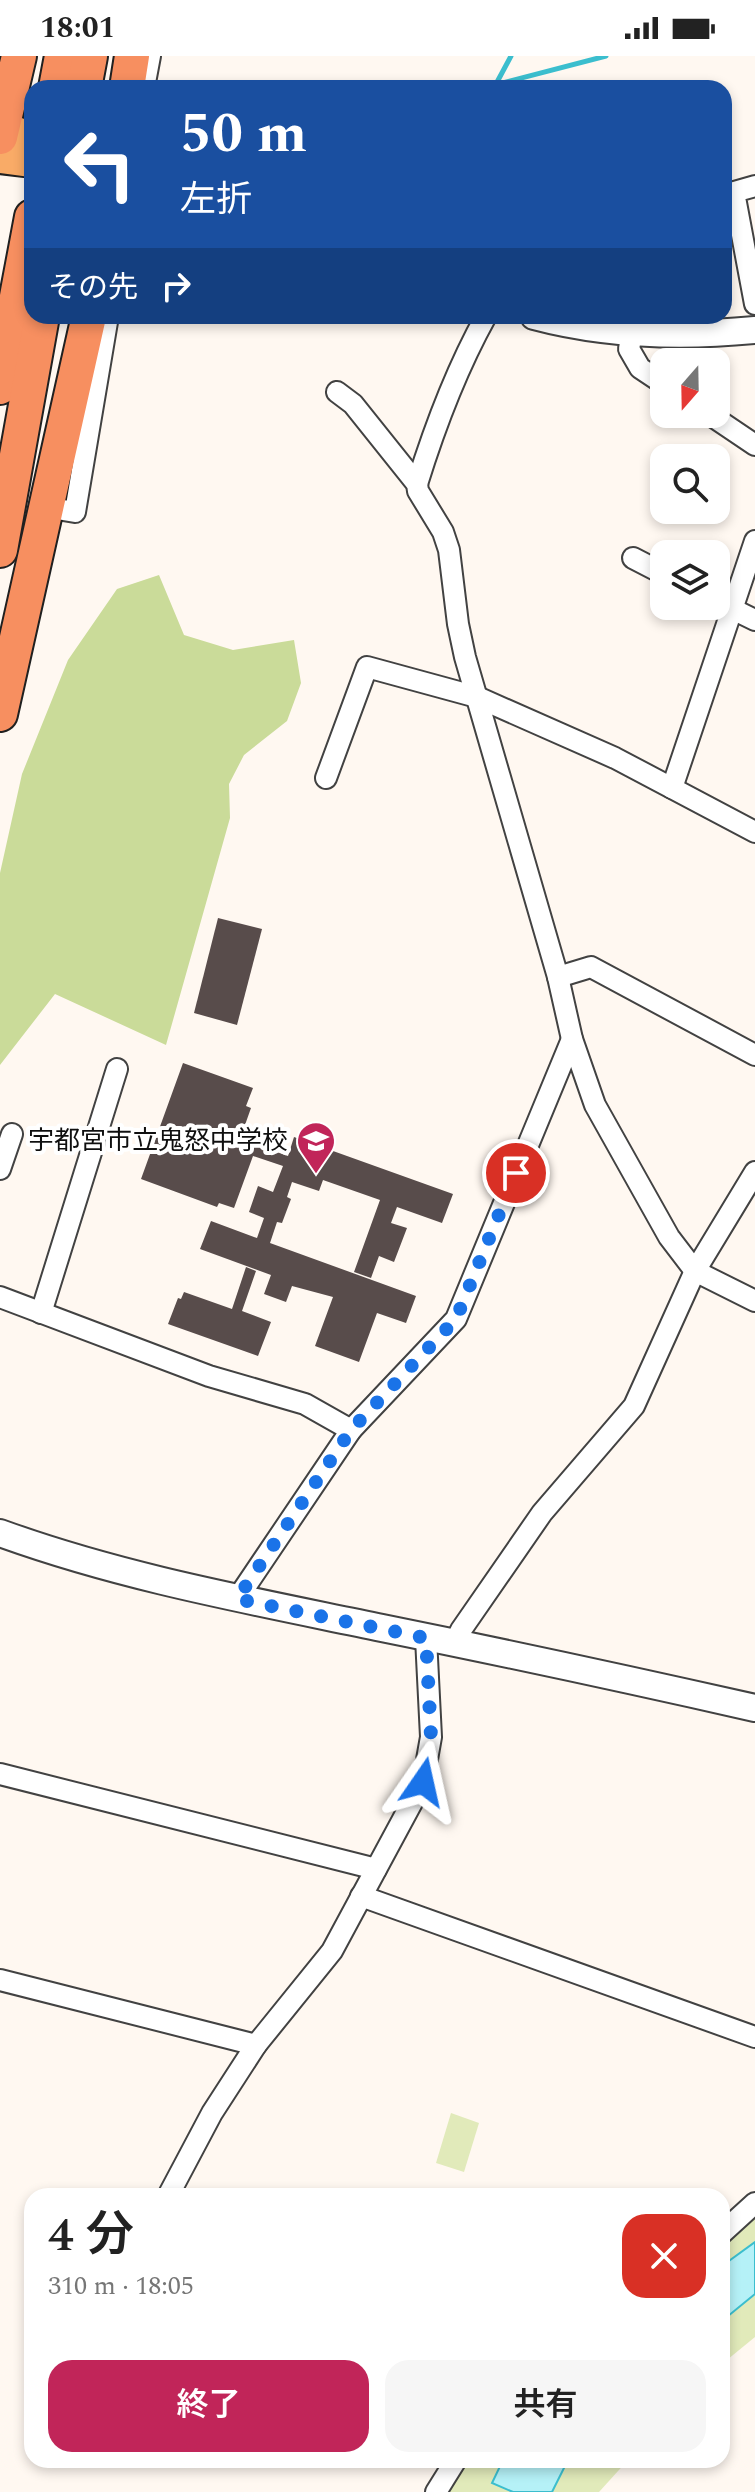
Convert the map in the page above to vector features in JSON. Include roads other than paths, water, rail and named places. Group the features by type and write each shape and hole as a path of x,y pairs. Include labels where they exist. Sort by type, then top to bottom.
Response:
{"highway":[{"path":"7,138 19,56"},
{"path":"128,80 132,56"},
{"path":"0,387 24,261"},
{"path":"0,550 41,324"},
{"path":"0,714 87,324"}],"main road":[{"path":"7,138 24,154"}],"street":[{"path":"146,80 150,56"},
{"path":"755,186 734,192 755,304"},
{"path":"63,510 75,512 107,324"},
{"path":"482,324 461,361 430,441 417,484 418,491 443,532 449,550 458,624 477,697 558,977 572,1039 595,1105 669,1237 695,1271 755,1301"},
{"path":"572,324 632,332 755,330"},
{"path":"632,332 629,349 640,368 650,375"},
{"path":"337,392 353,404 417,484"},
{"path":"730,428 755,445"},
{"path":"730,593 755,541"},
{"path":"633,558 650,567"},
{"path":"730,608 755,620"},
{"path":"672,788 720,620"},
{"path":"326,778 367,667 477,697 615,758 755,832"},
{"path":"558,977 591,967 755,1055"},
{"path":"237,1599 351,1430 456,1319 572,1039"},
{"path":"41,1313 117,1069"},
{"path":"0,1169 12,1134"},
{"path":"454,1644 542,1513 634,1406 695,1271 755,1172"},
{"path":"0,1297 209,1376 305,1404 351,1430"},
{"path":"0,1533 83,1561 237,1599 755,1708"},
{"path":"172,2188 212,2113 256,2045 332,1951 423,1782 431,1737 426,1638"},
{"path":"0,1774 376,1869"},
{"path":"361,1896 755,2037"},
{"path":"0,1980 256,2045"},
{"path":"730,2226 755,2203"},
{"path":"436,2492 451,2468"}],"water":[{"path":"755,2242 755,2294 730,2314 730,2260"},
{"path":"499,2468 564,2468 552,2492 513,2492 492,2483"}],"waterway":[{"path":"498,80 511,56"},
{"path":"514,80 606,56"}],"place":[{"name":"宇都宮市立鬼怒中学校","path":"316,1175"}]}
